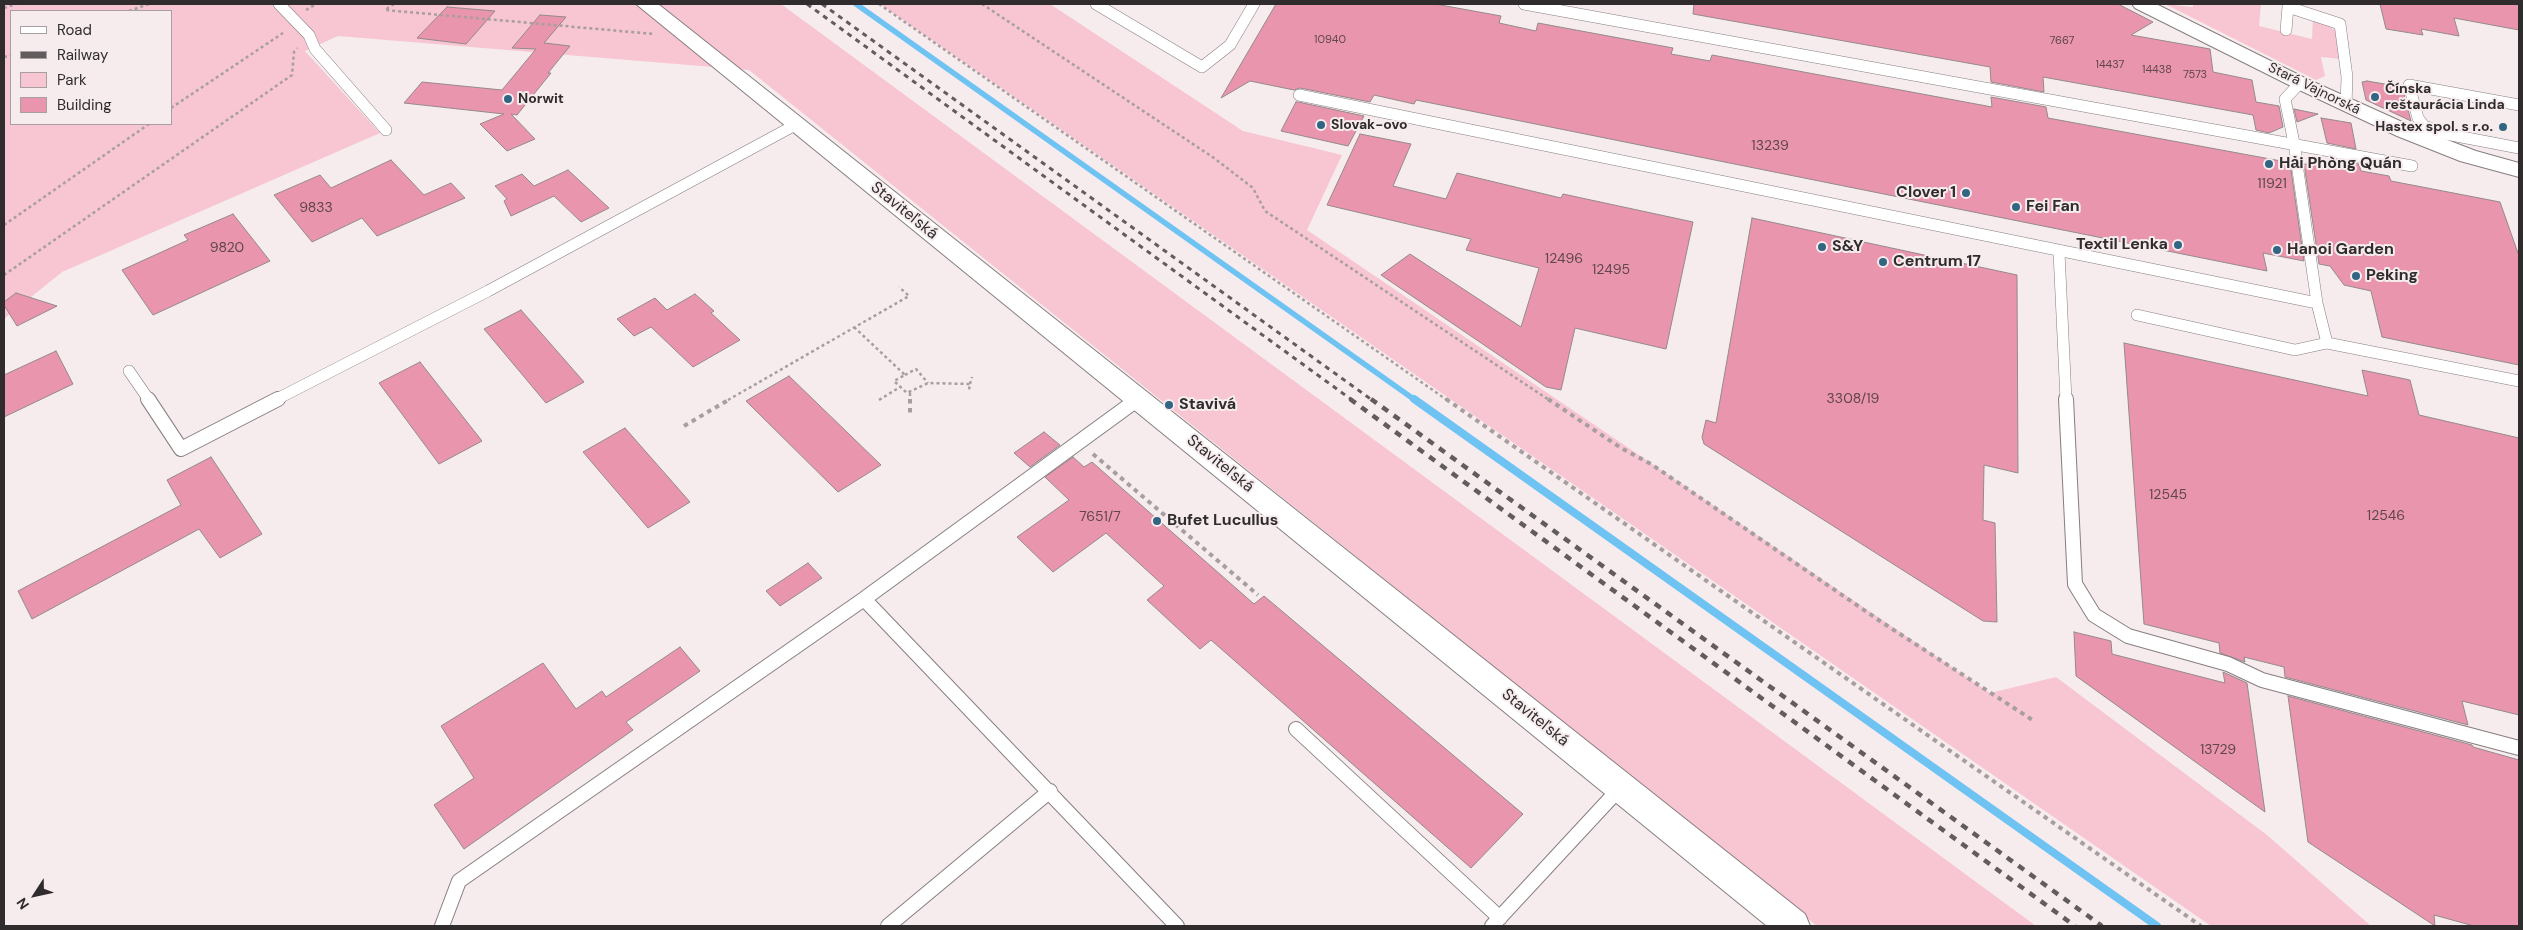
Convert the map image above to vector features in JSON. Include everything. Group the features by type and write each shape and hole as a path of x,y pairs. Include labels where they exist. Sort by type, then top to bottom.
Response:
{"street":[{"name":"Staviteľská","path":"646,4 1793,926"},
{"name":"Stará Vajnorská","path":"2142,4 2300,83 2434,144 2519,170"}],"lane":[{"path":"279,4 309,35 315,49 386,130"},
{"path":"1096,4 1202,67 1230,45 1254,4"},
{"path":"1524,4 2412,166"},
{"path":"2286,30 2288,5 2340,24 2347,77 2346,105"},
{"path":"2300,83 2285,99 2294,143 2317,303 2327,342"},
{"path":"2519,105 2409,85 2418,118 2424,126 2446,134 2519,148"},
{"path":"1300,95 2060,252 2317,303"},
{"path":"129,371 181,450 488,291 797,124"},
{"path":"2060,252 2075,584 2094,615 2128,636 2228,664 2262,680 2519,748"},
{"path":"2137,316 2295,350 2327,342 2519,381"},
{"path":"442,926 458,881 864,600 1138,399"},
{"path":"864,600 1050,791 1177,926"},
{"path":"1296,729 1496,922 1621,788"},
{"path":"888,926 1050,791"}],"path":[{"path":"4,8 16,4"},
{"path":"131,10 149,4"},
{"path":"394,4 385,10 632,34"},
{"path":"879,4 2201,926"},
{"path":"982,4 1214,158 1253,188 1265,212 1612,442 1651,464 1820,580 2034,721"},
{"path":"172,107 278,35"},
{"path":"4,275 263,93 292,75 294,52"},
{"path":"4,225 148,125"},
{"path":"684,426 909,296 898,287"},
{"path":"854,327 905,375"},
{"path":"928,383 916,369 894,381 906,393 910,393 928,383 970,384"},
{"path":"969,390 972,377"},
{"path":"879,400 900,387"},
{"path":"910,393 910,416"},
{"path":"1078,442 1258,595"}],"green space":[{"path":"4,4 781,4 2036,926 1817,926 749,70 338,36 305,51 380,133 62,272 4,319"},
{"path":"880,4 1050,4 1243,131 1342,155 1307,230 1990,693 2056,677 2267,835 2371,926 2211,926"},
{"path":"2165,4 2193,7 2193,4 2261,4 2259,26 2312,39 2313,17 2335,30 2341,59 2321,57 2325,76 2316,80"}],"building":[{"path":"1276,4 1435,4 1501,16 1499,23 1536,31 1538,23 1673,48 1671,54 1710,61 1712,55 1992,107 1991,97 2046,107 2048,118 2281,161 2281,163 2290,163 2304,261 2263,253 2267,271 1416,100 1414,104 1374,95 1370,102 1300,88 1294,90 1250,81 1221,98"},
{"path":"1694,4 2118,4 2153,22 2131,35 2210,49 2213,72 2252,80 2256,102 2279,106 2283,127 2269,133 2256,130 2253,115 2043,77 2044,92 1991,82 1990,67 1693,14"},
{"path":"2380,4 2519,4 2519,30 2454,18 2459,36 2421,29 2423,35 2386,29"},
{"path":"447,7 495,11 466,44 417,38"},
{"path":"540,15 566,17 544,43 570,46 517,115 511,114 535,139 507,151 480,124 504,114 404,103 422,82 502,90 536,49 512,48"},
{"path":"2367,81 2402,87 2411,121 2366,100 2362,82"},
{"name":"Slovak-ovo","path":"1296,102 1364,116 1348,146 1281,131"},
{"path":"2294,109 2318,114 2297,122"},
{"path":"2321,118 2351,123 2356,149 2327,143"},
{"path":"1360,134 1411,144 1393,186 1446,199 1457,173 1561,198 1563,194 1693,222 1666,349 1575,328 1561,390 1546,387 1381,275 1410,254 1521,327 1539,268 1466,250 1471,239 1327,205"},
{"path":"2331,158 2359,164 2361,171 2389,176 2391,181 2500,202 2519,256 2519,365 2382,337 2371,291 2344,285 2330,266 2319,264 2304,164 2332,165"},
{"path":"391,160 424,195 451,183 465,198 377,236 362,218 312,242 274,195 320,175 331,188"},
{"path":"568,170 609,208 581,222 554,196 511,216 504,201 507,199 495,186 522,174 534,186"},
{"path":"233,214 270,261 153,315 122,270 188,240 184,235"},
{"path":"1752,218 2017,275 2018,473 1984,465 1983,520 1995,523 1997,622 1983,621 1704,444 1702,437 1706,420 1716,423"},
{"path":"16,293 57,306 17,326 4,305 4,302"},
{"path":"695,294 714,311 711,313 740,340 693,367 651,327 634,336 617,319 655,298 667,310"},
{"path":"521,310 584,382 546,403 484,329"},
{"path":"2124,343 2368,396 2362,370 2410,380 2419,415 2519,438 2519,715 2462,701 2468,725 2285,677 2284,667 2244,657 2245,662 2220,653 2219,643 2144,624"},
{"path":"56,351 73,384 4,417 4,375"},
{"path":"420,362 482,441 439,464 379,383"},
{"path":"789,376 881,465 838,492 746,401"},
{"path":"625,428 690,502 648,528 583,452"},
{"path":"1044,432 1060,445 1030,467 1014,453"},
{"path":"211,457 262,534 220,558 199,529 32,619 18,591 181,505 167,480"},
{"path":"1073,457 1084,467 1092,462 1254,604 1264,596 1523,814 1471,868 1211,640 1200,649 1147,600 1164,586 1106,533 1053,572 1017,537 1069,500 1045,477"},
{"path":"808,563 822,578 780,606 766,591"},
{"path":"2074,632 2111,641 2112,654 2225,683 2223,672 2247,683 2265,812 2076,676"},
{"path":"680,647 700,671 626,722 633,730 464,849 434,805 474,778 441,726 543,663 576,709 602,691 606,697"},
{"path":"2288,696 2472,745 2473,747 2519,760 2519,926 2474,926 2434,915 2435,926 2308,842"}],"waterway":[{"path":"856,4 1415,400"},
{"path":"1414,399 2157,926"}],"railway":[{"path":"807,4 1352,400"},
{"path":"822,4 1372,400"},
{"path":"1350,399 2075,926"},
{"path":"1371,399 2102,926"}],"place":[{"name":"Čínska reštaurácia Linda","path":"2375,97"},
{"name":"Norwit","path":"508,99"},
{"name":"Slovak-ovo","path":"1321,125"},
{"name":"Hastex spol. s r.o.","path":"2503,127"},
{"name":"Hải Phòng Quán","path":"2269,164"},
{"name":"Clover 1","path":"1966,193"},
{"name":"Fei Fan","path":"2016,207"},
{"name":"Textil Lenka","path":"2178,245"},
{"name":"S&Y","path":"1822,247"},
{"name":"Hanoi Garden","path":"2277,250"},
{"name":"Centrum 17","path":"1883,262"},
{"name":"Peking","path":"2356,276"},
{"name":"Stavivá","path":"1169,405"},
{"name":"Bufet Lucullus","path":"1157,521"}]}
